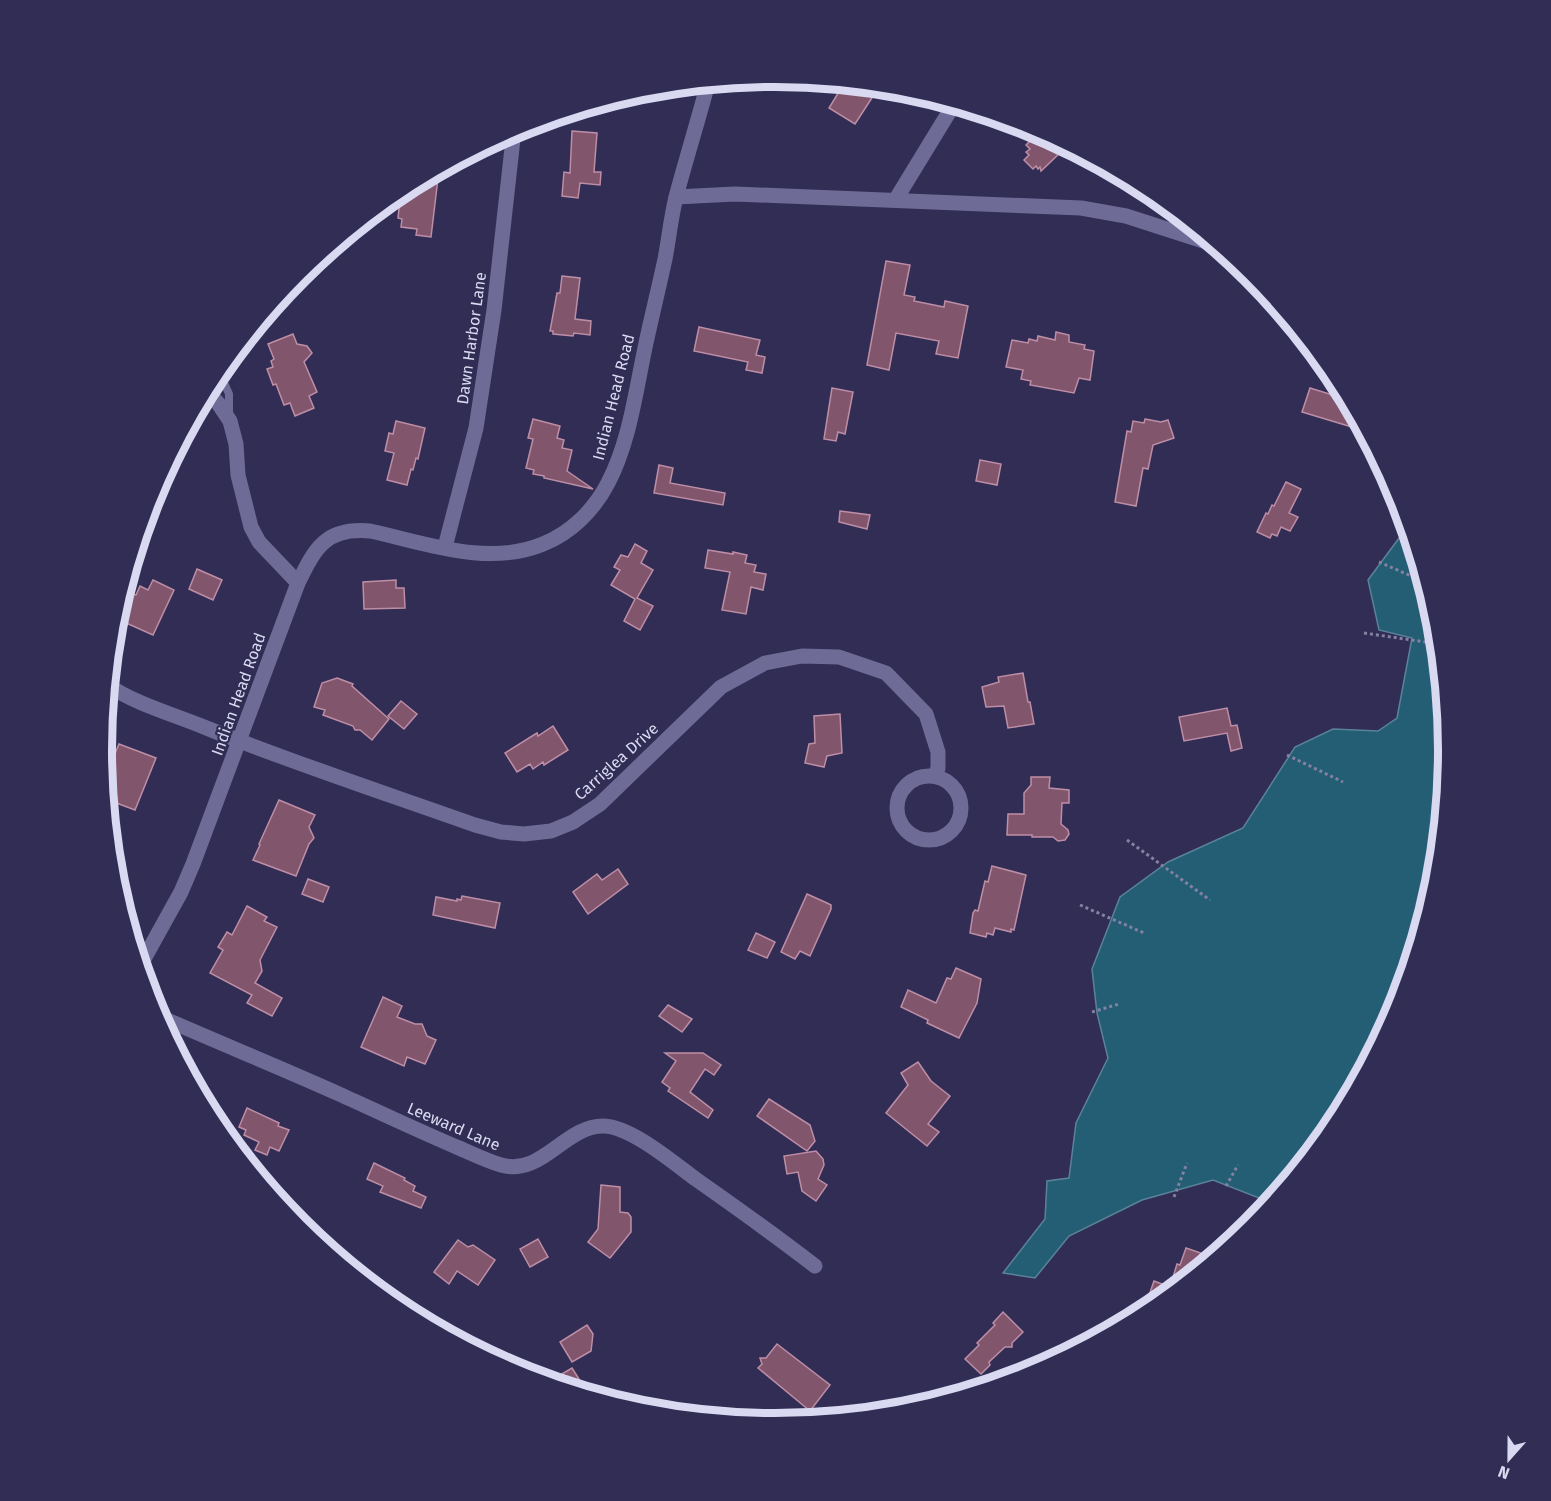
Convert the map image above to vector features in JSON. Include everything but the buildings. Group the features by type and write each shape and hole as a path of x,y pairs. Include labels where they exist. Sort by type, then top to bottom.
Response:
{"street":[{"name":"Indian Head Road","path":"145,957 189,873 298,583 312,553 326,540 344,532 357,530 470,553 496,555 543,544 576,524 592,508 608,483 626,436 676,197 706,91"},
{"path":"896,199 950,111"},
{"name":"Dawn Harbor Lane","path":"445,547 478,418 494,310 513,142"},
{"path":"676,197 735,194 1081,208 1126,216 1197,239"},
{"path":"214,398 230,421 236,444 238,475 251,527 259,542 298,583"},
{"name":"Carriglea Drive","path":"115,689 135,699 240,741 475,825 501,832 524,834 552,831 573,822 600,804 721,687 765,663 783,658 839,657 886,673 926,714 938,752 938,768 935,776"},
{"path":"920,776 935,776 948,782 958,792 962,807 959,821 951,832 938,839 923,840 910,834 901,823 897,809 899,795 908,783 920,776"},
{"name":"Leeward Lane","path":"170,1021 504,1166 531,1164 573,1135 587,1130 604,1126 627,1133 651,1147 774,1234 815,1266"}],"lane":[{"path":"224,382 229,394 230,421"}],"path":[{"path":"1378,562 1416,578"},
{"path":"1364,633 1430,643"},
{"path":"1287,755 1343,782"},
{"path":"1127,840 1210,900"},
{"path":"1080,905 1144,933"},
{"path":"1092,1012 1119,1004"},
{"path":"1174,1197 1187,1162"},
{"path":"1226,1186 1238,1165"}],"water":[{"path":"1403,533 1426,621 1438,707 1439,750 1438,794 1426,880 1404,964 1371,1044 1327,1119 1302,1154 1263,1200 1213,1180 1142,1200 1069,1236 1035,1278 1003,1273 1045,1219 1047,1181 1069,1178 1076,1123 1108,1058 1097,1013 1092,969 1120,897 1168,862 1243,828 1295,747 1333,729 1378,731 1397,718 1412,638 1379,630 1368,580"}]}
